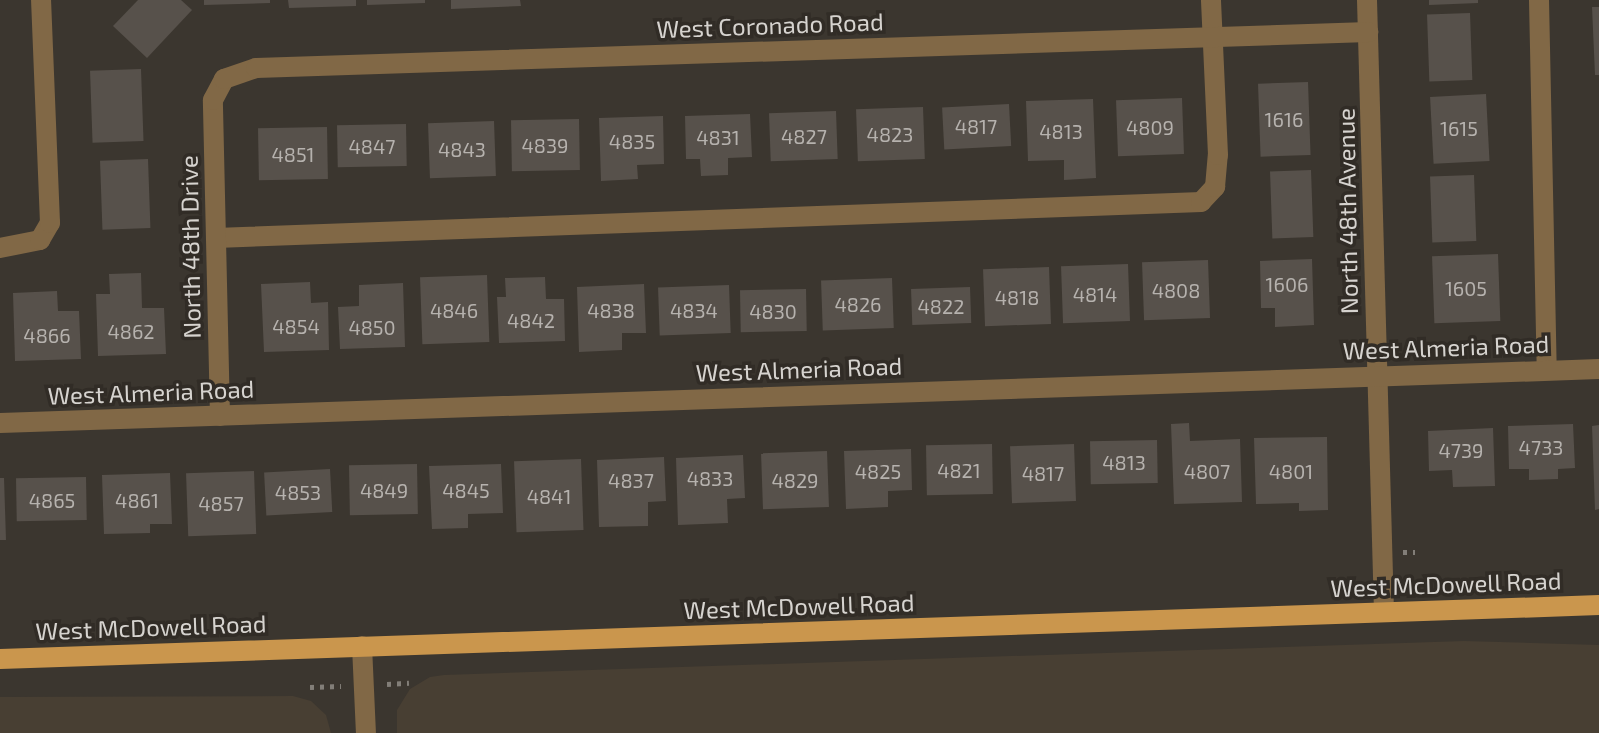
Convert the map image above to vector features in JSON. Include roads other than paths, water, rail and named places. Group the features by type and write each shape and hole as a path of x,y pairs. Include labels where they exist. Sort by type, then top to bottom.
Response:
{"main road":[{"name":"West McDowell Road","path":"0,659 1599,605"}],"street":[{"path":"0,248 40,240 50,223 41,0"},
{"path":"216,238 1201,202 1215,187 1218,155 1211,0"},
{"name":"North 48th Avenue","path":"1367,0 1384,612"},
{"path":"1539,0 1547,370"},
{"name":"West Coronado Road","path":"224,79 256,68 1368,32"},
{"name":"North 48th Drive","path":"220,416 213,100 224,79"},
{"name":"West Almeria Road","path":"0,423 1599,369"},
{"path":"362,646 366,733"}]}
